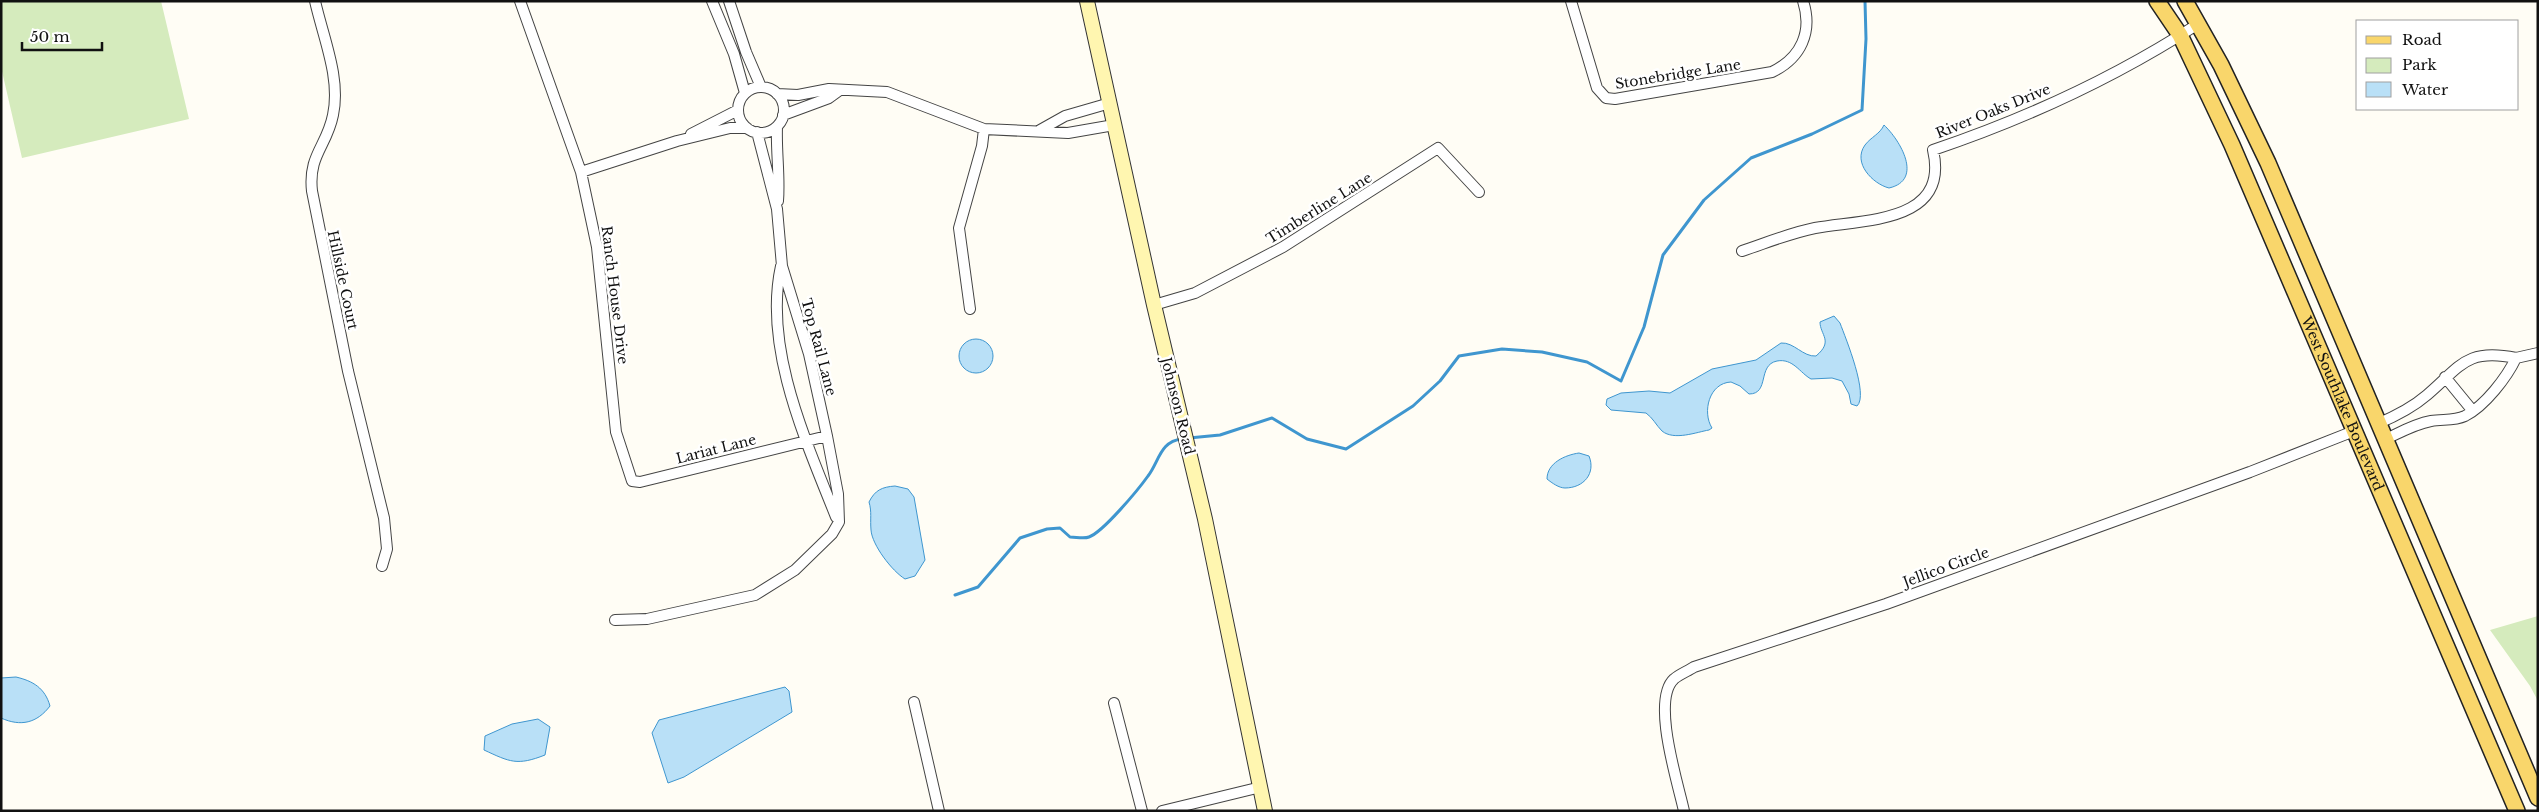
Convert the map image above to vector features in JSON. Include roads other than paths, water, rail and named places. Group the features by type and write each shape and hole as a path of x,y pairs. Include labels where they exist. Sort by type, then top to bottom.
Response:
{"main road":[{"name":"West Southlake Boulevard","path":"2157,1 2180,36 2232,145 2517,811"},
{"name":"West Southlake Boulevard","path":"2185,1 2222,65 2260,146 2538,798"},
{"path":"2352,425 2365,435 2379,441 2384,440"}],"street":[{"name":"Hillside Court","path":"315,1 336,88 330,127 315,157 310,174 312,191 348,370 384,518 387,549 382,566"},
{"name":"Ranch House Drive","path":"520,1 581,172 597,247 616,432 632,481"},
{"path":"712,1 734,54 745,93 738,110 739,118 747,128"},
{"path":"729,1 746,52 762,87 777,94 798,95 829,90 888,92 984,129 1012,132 1040,130 1068,133 1114,125"},
{"name":"Johnson Road","path":"1087,1 1154,305 1190,452 1266,811"},
{"name":"Stonebridge Lane","path":"1571,1 1597,88 1606,98 1615,99 1772,72 1783,66 1798,52 1806,37 1808,22 1803,1"},
{"name":"River Oaks Drive","path":"1742,251 1814,228 1896,215 1913,208 1928,193 1933,179 1936,164 1932,150 1971,137 2080,90 2180,36 2198,24"},
{"path":"745,93 762,87"},
{"path":"783,115 829,98 840,90"},
{"path":"581,172 677,141 730,128 747,128 757,132 769,132 777,127 783,115 782,102 777,94"},
{"path":"1040,130 1065,116 1110,103"},
{"path":"677,141 738,110"},
{"name":"Top Rail Lane","path":"777,127 776,152 780,184 777,209"},
{"path":"970,309 959,228 982,146 984,129"},
{"name":"Top Rail Lane","path":"757,132 777,209 782,266 809,354 827,436 838,494 838,522"},
{"name":"Timberline Lane","path":"1154,305 1195,293 1283,247 1438,148 1479,192"},
{"name":"Top Rail Lane","path":"782,266 776,290 782,362 806,442 838,522"},
{"path":"2377,424 2412,407 2458,365 2477,357 2494,353 2516,358 2538,353"},
{"path":"2384,440 2410,427 2432,421 2454,420 2472,410 2507,376 2516,358"},
{"path":"2445,377 2472,410"},
{"name":"Jellico Circle","path":"1684,811 1665,723 1664,700 1673,680 1694,667 1904,597 2250,472 2352,425"},
{"path":"806,442 827,436"},
{"name":"Lariat Lane","path":"632,481 640,482 806,442"},
{"path":"615,620 647,619 755,595 795,570 832,534 838,522"},
{"path":"914,702 939,811"},
{"path":"1114,703 1142,811"},
{"path":"1162,811 1260,787"}],"water":[{"path":"1884,125 1902,149 1907,169 1905,177 1899,184 1889,188 1877,182 1866,172 1861,159 1865,145"},
{"path":"1834,316 1840,323 1855,366 1860,391 1860,400 1857,406 1851,404 1849,394 1842,381 1832,378 1811,379 1792,364 1783,361 1777,361 1767,368 1762,385 1755,393 1749,394 1740,386 1731,382 1717,387 1708,407 1709,421 1712,428 1709,430 1679,436 1667,434 1646,413 1611,410 1606,405 1607,399 1621,393 1649,391 1670,393 1712,369 1756,360 1781,343 1786,343 1811,356 1816,356 1821,351 1825,342 1820,322"},
{"path":"976,339 983,340 988,344 992,349 992,363 988,368 983,372 976,373 969,372 964,368 960,363 959,356 960,349 964,344 969,340"},
{"path":"1579,453 1589,456 1591,462 1589,474 1583,482 1565,488 1553,484 1547,479 1553,464 1568,456"},
{"path":"895,486 908,489 914,497 925,560 915,576 905,579 894,570 884,557 875,543 871,530 869,502 879,490"},
{"path":"16,677 38,686 48,700 50,706 34,720 22,723 1,718 1,678"},
{"path":"785,687 789,691 792,712 684,777 668,783 652,733 659,720"},
{"path":"538,719 550,727 545,755 527,761 514,761 484,750 485,736 512,724"}],"waterway":[{"path":"1189,438 1220,435 1272,418 1307,439 1346,449 1413,406 1440,381 1459,356 1502,349 1542,352 1587,362 1621,381 1644,327 1663,255 1704,200 1751,158 1812,134 1862,110 1866,39 1865,1"},
{"path":"955,595 978,587 1020,538 1047,529 1060,528 1070,537 1087,538 1095,534 1137,491 1152,470 1164,448 1182,439"}]}
